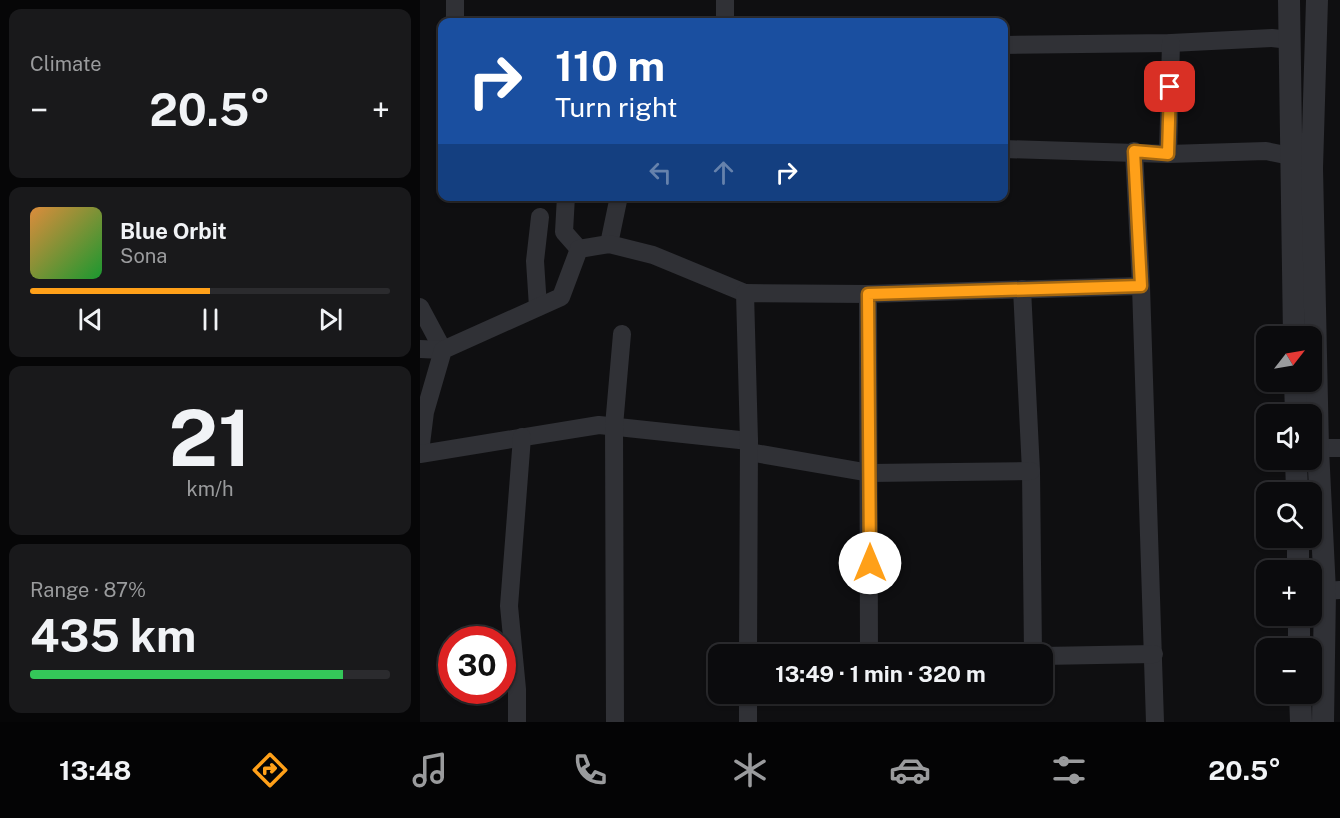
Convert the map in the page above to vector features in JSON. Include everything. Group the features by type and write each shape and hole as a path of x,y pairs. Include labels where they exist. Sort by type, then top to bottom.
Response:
{"street":[{"path":"455,0 455,18"},
{"path":"725,0 725,18"},
{"path":"1289,0 1290,40 1302,158 1323,448 1325,591 1323,722"},
{"path":"1294,326 1302,158 1317,0"},
{"path":"1008,45 1171,43 1272,38 1290,40"},
{"path":"1168,154 1171,43"},
{"path":"1008,149 1134,151 1168,154 1266,151 1302,158"},
{"path":"1134,151 1141,286 1155,722"},
{"path":"566,201 564,232 579,249"},
{"path":"609,244 618,201"},
{"path":"538,307 535,261 540,217"},
{"path":"579,249 609,244 653,255 745,293 868,294 1141,286"},
{"path":"420,350 443,350 561,297 579,249"},
{"path":"1022,289 1031,471 1033,644"},
{"path":"745,293 749,446 748,644"},
{"path":"868,294 870,644"},
{"path":"420,307 443,350 425,412 420,453 599,425 749,446 870,473 1031,471"},
{"path":"615,722 614,426 622,334"},
{"path":"517,722 518,688 508,606 522,437"},
{"path":"1053,656 1154,654"},
{"path":"748,704 748,722"},
{"path":"1300,704 1301,722"}],"route":[{"path":"870,563 868,294 1141,286 1134,151 1168,154 1170,87"}]}
